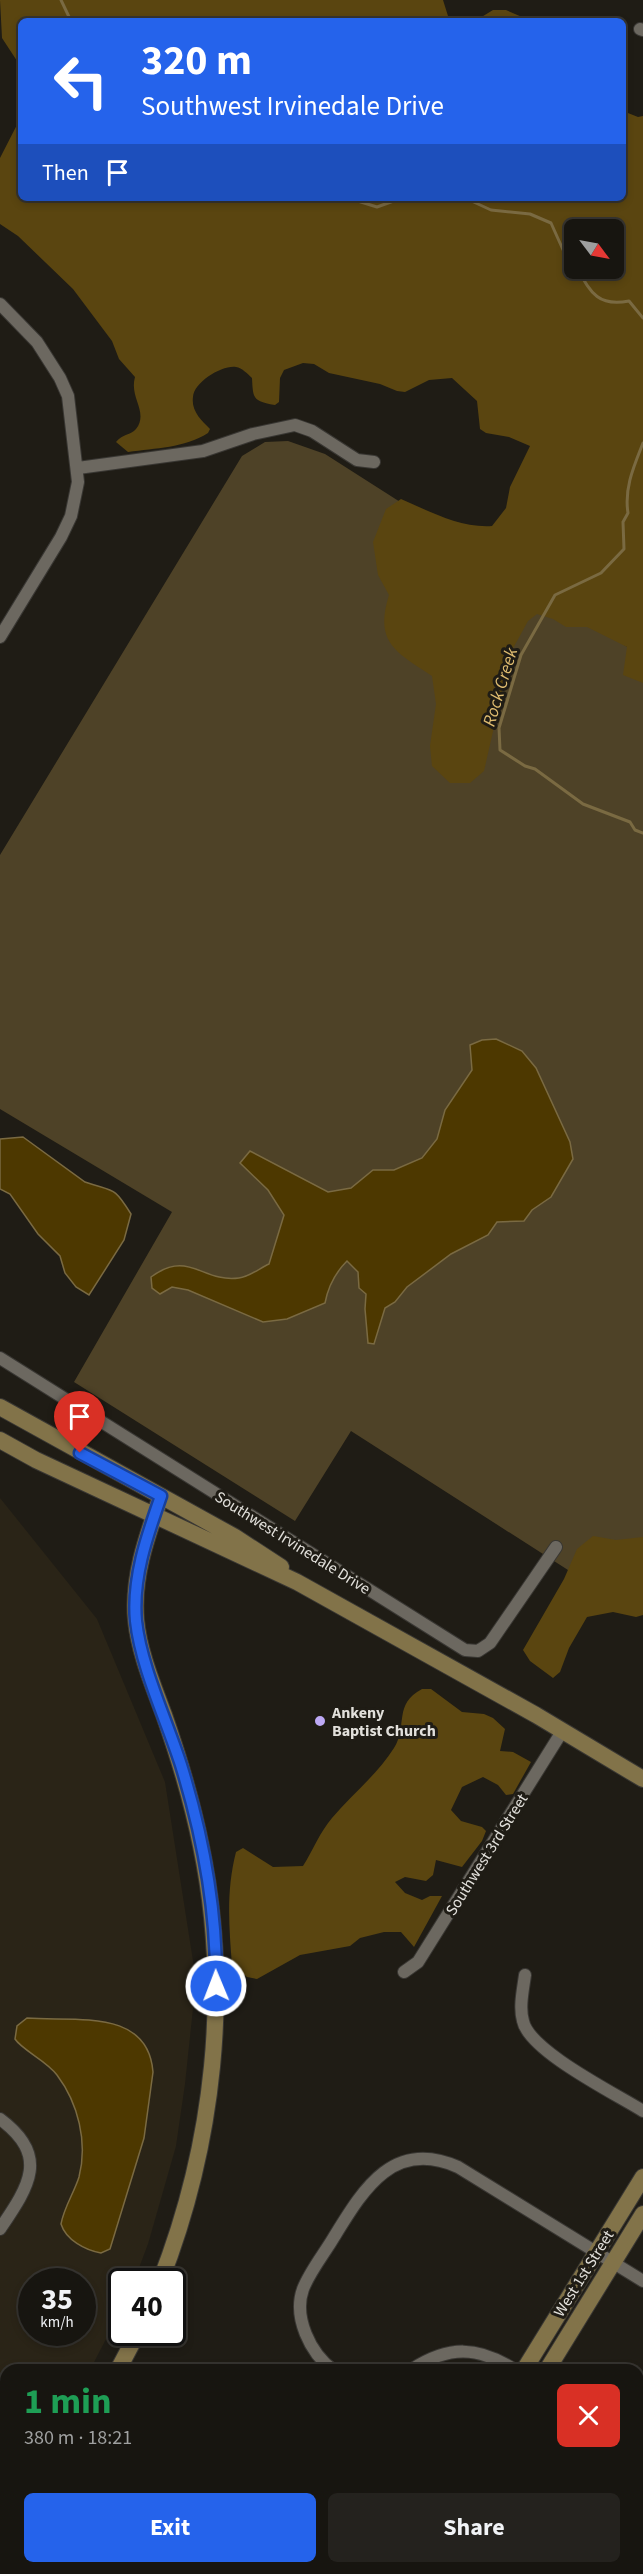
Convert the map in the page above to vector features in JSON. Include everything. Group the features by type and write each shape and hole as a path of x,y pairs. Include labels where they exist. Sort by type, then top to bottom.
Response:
{"main road":[{"name":"Southwest Irvinedale Drive","path":"0,1407 272,1560 297,1582"},
{"name":"Southwest Irvinedale Drive","path":"0,1440 36,1460 297,1582 563,1731 643,1779"},
{"path":"161,1496 139,1571 136,1620 142,1650 192,1807 208,1886 216,1965 214,2058 206,2111 191,2185 165,2268"},
{"name":"West 1st Street","path":"528,2364 643,2177"},
{"name":"West 1st Street","path":"551,2364 643,2214"},
{"path":"121,2364 131,2346"}],"street":[{"path":"0,304 37,342 60,378 68,396 78,468 71,516 61,537 0,637"},
{"path":"78,468 203,451 253,434 295,425 312,431 357,460 374,462"},
{"name":"Southwest Irvinedale Drive","path":"0,1358 465,1650 478,1651 490,1643 556,1547"},
{"name":"Southwest 3rd Street","path":"404,1972 418,1962 563,1731"},
{"path":"525,1976 521,2008 523,2023 532,2039 550,2054 643,2111"},
{"path":"0,2119 24,2141 32,2168 28,2185 0,2229"},
{"path":"327,2364 312,2348 303,2326 300,2310 303,2289 356,2201 371,2182 386,2169 403,2162 424,2159 446,2162 643,2281"},
{"path":"421,2364 429,2359 462,2351 484,2354 503,2364"}],"shaded area":[{"path":"0,0 443,0 450,18 18,18 18,62 2,38"},
{"path":"493,10 506,10 522,18 480,18"},
{"path":"626,112 638,117 643,116 643,683 623,675 627,647 587,627 566,627 553,619 537,614 528,621 511,652 484,771 470,783 450,783 432,766 430,746 436,704 432,676 399,652 391,644 387,635 384,625 389,595 378,575 373,542 386,509 401,499 457,522 492,526 506,508 510,487 530,446 509,437 486,433 480,429 477,401 452,378 429,380 405,392 329,373 314,364 303,363 284,370 280,378 279,402 275,405 256,398 252,378 245,371 230,367 217,372 203,380 193,397 195,411 210,429 208,433 180,445 128,452 116,442 134,431 139,423 140,411 134,392 135,377 119,359 112,341 73,289 18,236 0,224 0,158 18,123 18,201 626,201"},
{"path":"288,441 325,454 643,657 643,1601 635,1613 351,1431 295,1521 74,1382 172,1212 0,1109 0,855 242,456 265,442"},
{"path":"496,1039 522,1051 536,1068 570,1142 573,1159 551,1197 532,1210 524,1221 497,1222 488,1235 451,1254 407,1287 395,1302 385,1308 374,1344 368,1343 366,1294 359,1288 358,1272 347,1261 333,1280 325,1303 287,1319 263,1322 188,1290 172,1287 160,1294 152,1288 151,1277 164,1269 176,1266 186,1266 215,1276 239,1278 269,1264 284,1215 268,1190 240,1163 250,1151 328,1192 351,1188 373,1170 394,1170 422,1158 437,1139 445,1110 472,1070 470,1045 482,1040"},
{"path":"23,1137 85,1182 112,1191 131,1214 124,1240 89,1295 76,1287 65,1273 60,1256 38,1234 10,1194 0,1189 0,1139"},
{"path":"0,1498 97,1619 165,1782 196,1980 176,2146 139,2268 108,2268 108,2335 93,2364 0,2364"},
{"path":"593,1536 616,1540 643,1537 643,1615 636,1617 613,1612 587,1617 569,1648 560,1672 553,1678 530,1661 523,1650 564,1579 577,1549"},
{"path":"422,1689 431,1689 462,1712 484,1714 493,1718 505,1729 500,1751 513,1752 531,1762 513,1794 506,1795 498,1785 483,1777 462,1787 451,1810 461,1821 482,1827 486,1831 482,1841 462,1867 436,1860 433,1875 426,1881 405,1877 395,1882 405,1893 422,1900 430,1896 442,1896 414,1947 401,1932 384,1932 360,1938 350,1946 300,1955 257,1979 247,1977 232,1965 229,1922 236,1852 243,1848 273,1867 303,1866 328,1823 380,1767 394,1748 407,1701"},
{"path":"27,2018 105,2022 123,2027 138,2037 148,2051 153,2072 144,2138 110,2249 101,2253 77,2243 67,2235 61,2224 79,2177 82,2164 82,2137 76,2110 57,2075 15,2039 17,2026"}],"waterway":[{"name":"Rock Creek","path":"61,0 70,18"},
{"name":"Rock Creek","path":"358,201 377,207 394,201"},
{"name":"Rock Creek","path":"472,201 491,210 530,214 551,223 564,252"},
{"name":"Rock Creek","path":"583,279 591,291 603,300 629,301 643,318"},
{"name":"Rock Creek","path":"643,443 633,469 627,495 628,513 623,522 624,549 601,573 555,595 521,655 499,728 500,750 525,766 535,769 583,804 630,822 635,830 643,833"}],"place":[{"name":"Ankeny Baptist Church","path":"320,1721"}],"route":[{"path":"80,1453 161,1496 141,1557 136,1587 136,1620 142,1650 182,1768 201,1846 213,1926 216,1986"}]}
